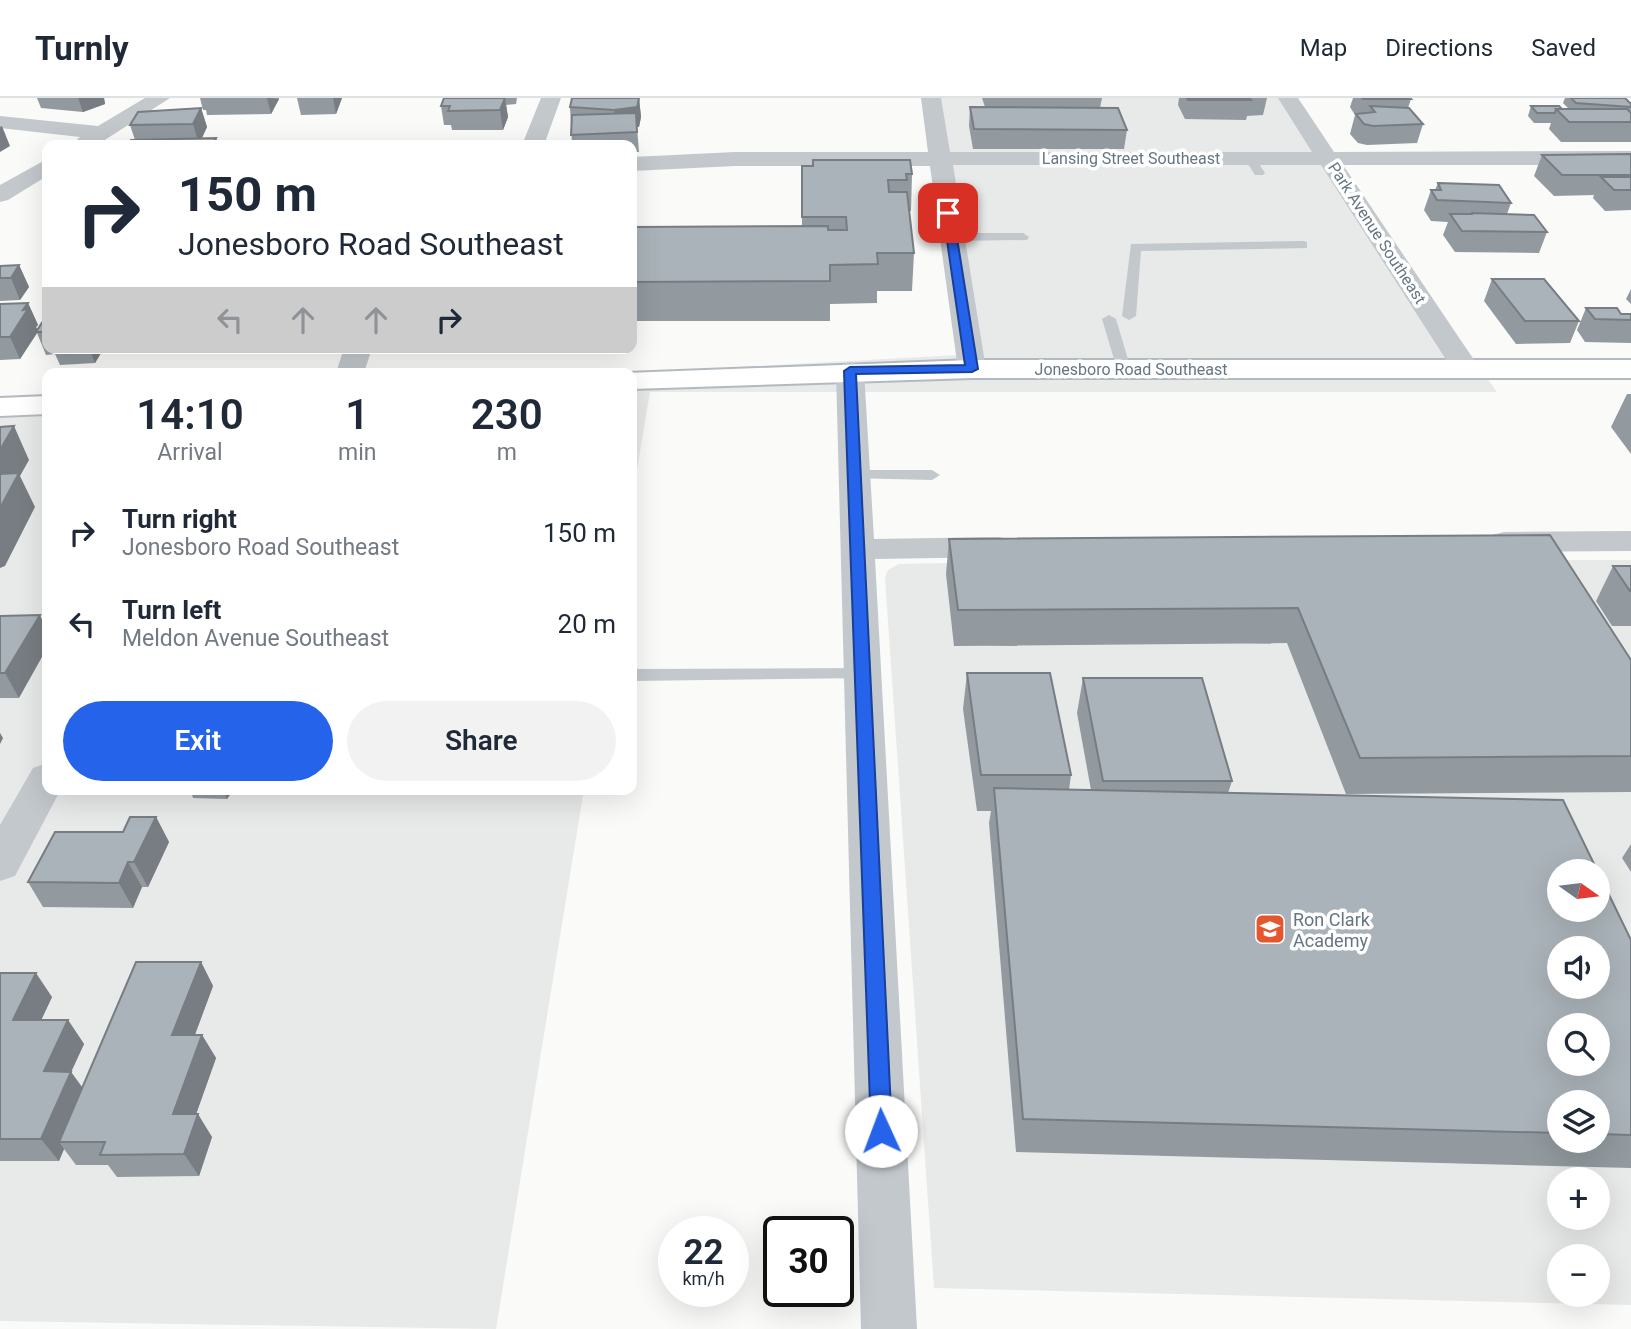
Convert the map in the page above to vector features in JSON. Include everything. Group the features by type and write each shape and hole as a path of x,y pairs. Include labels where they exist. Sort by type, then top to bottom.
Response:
{"main road":[{"name":"Jonesboro Road Southeast","path":"637,380 972,369 1631,369"},
{"path":"0,407 42,405"}],"street":[{"path":"90,140 160,98"},
{"path":"535,140 551,98"},
{"path":"931,98 972,369"},
{"name":"Park Avenue Southeast","path":"1288,98 1466,369"},
{"path":"0,122 102,133"},
{"name":"Lansing Street Southeast","path":"637,164 735,159 940,158 1254,166 1328,158 1631,158"},
{"path":"1,194 42,169"},
{"path":"1,194 42,193"},
{"path":"850,371 889,1329"},
{"path":"1478,543 1631,541"},
{"path":"859,549 1033,547"},
{"path":"0,864 42,787"}],"lane":[{"path":"952,237 1023,237"},
{"path":"1129,316 1135,247 1303,245"},
{"path":"1109,319 1124,369"},
{"path":"855,475 932,475"},
{"path":"637,675 863,674"}],"shaded area":[{"path":"940,98 1290,98 1497,392 650,392 637,469 637,373 977,354"},
{"path":"42,398 42,795 583,795 496,1329 0,1321 0,400"},
{"name":"Ron Clark Academy","path":"1631,560 1631,1305 1610,1304 1610,1244 1547,1244 1547,1303 934,1288 885,578 888,570 899,564"}],"building":[{"path":"444,98 505,98 500,110 448,111 450,106 441,106"},
{"path":"572,98 639,98 637,107 614,110 570,107"},
{"path":"1187,98 1249,98 1251,100 1188,100"},
{"path":"1410,98 1411,99 1363,99"},
{"path":"1571,98 1625,98 1631,107 1576,103"},
{"path":"1370,106 1409,108 1423,124 1364,124 1356,114 1375,112"},
{"path":"1531,106 1559,106 1562,109 1556,109 1555,113 1537,113"},
{"path":"970,107 1118,108 1127,130 974,129"},
{"path":"201,108 193,124 130,125 138,112"},
{"path":"1556,109 1627,109 1631,113 1631,122 1569,122"},
{"path":"636,113 637,132 571,135 572,115"},
{"path":"216,138 215,140 131,140"},
{"path":"1631,154 1631,175 1562,175 1542,155"},
{"path":"813,160 910,160 912,174 906,174 907,180 888,180 889,192 907,192 914,253 877,253 878,264 830,265 830,281 637,282 637,227 828,226 828,230 847,230 846,217 802,217 802,166 813,166"},
{"path":"1601,177 1631,177 1631,190 1614,190"},
{"path":"1438,183 1499,185 1511,203 1437,200 1431,190 1441,190"},
{"path":"1471,213 1534,215 1547,232 1462,231 1450,214 1473,214"},
{"path":"19,265 11,278 0,278 0,266"},
{"path":"1492,279 1544,279 1579,321 1525,321"},
{"path":"28,303 23,310 28,309 10,337 0,337 0,304"},
{"path":"1586,308 1617,308 1621,314 1631,314 1631,320 1595,319"},
{"path":"14,426 0,450 0,427"},
{"path":"19,473 0,508 0,474"},
{"path":"1550,535 1631,660 1631,756 1360,758 1298,608 958,610 949,539"},
{"path":"1613,566 1631,566 1631,591 1630,591"},
{"path":"40,615 5,673 0,673 0,616"},
{"path":"967,673 1050,673 1071,775 981,775"},
{"path":"1083,678 1202,678 1232,781 1103,781"},
{"path":"994,788 1563,800 1592,859 1547,859 1547,922 1610,922 1610,897 1631,940 1631,1135 1610,1134 1610,1090 1547,1090 1547,1133 1023,1119"},
{"path":"130,817 156,817 134,862 128,862 119,883 28,882 55,832 123,832"},
{"path":"136,962 201,962 172,1035 202,1035 173,1114 198,1114 184,1154 100,1155 105,1142 59,1142"},
{"path":"0,973 36,973 13,1020 68,1020 44,1071 71,1072 41,1139 0,1139"}],"place":[{"name":"Ron Clark Academy","path":"1270,929"}],"route":[{"path":"881,1131 850,371 972,369 948,213"}]}
